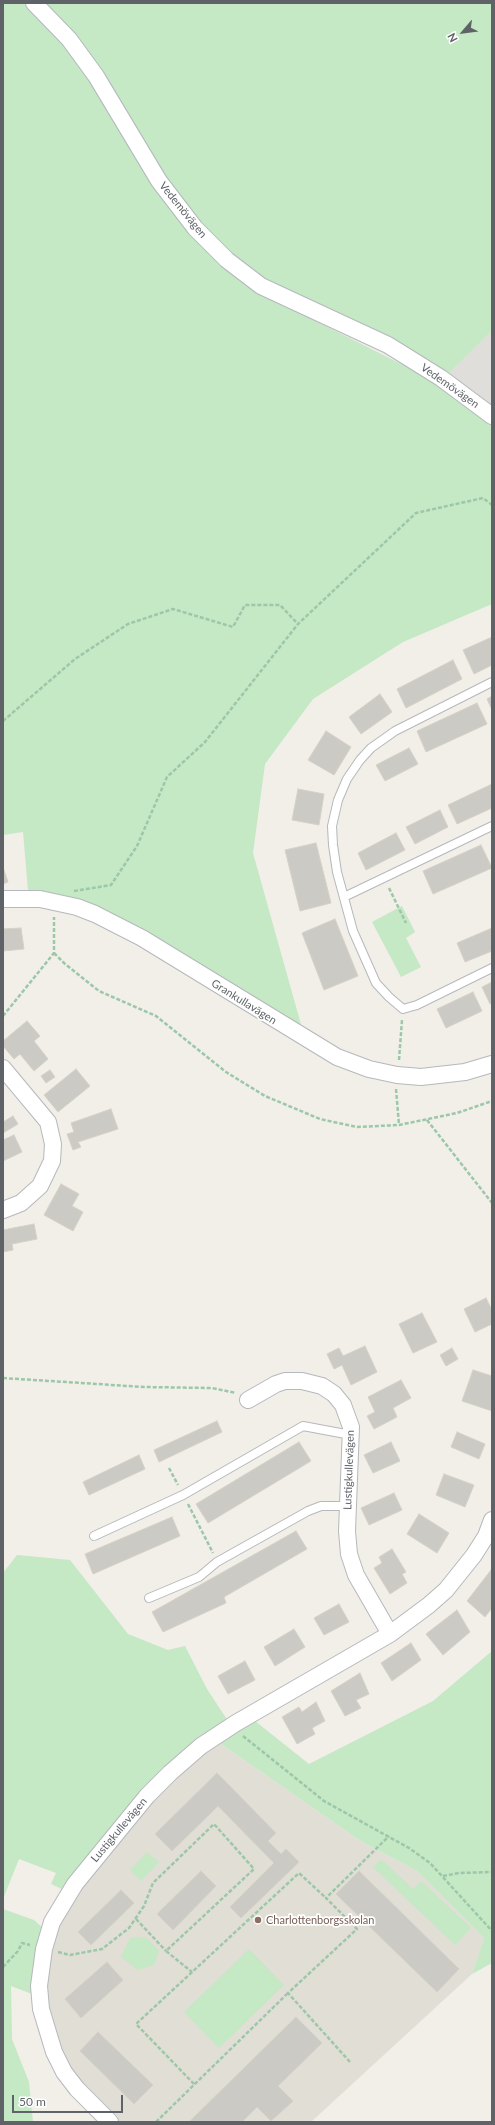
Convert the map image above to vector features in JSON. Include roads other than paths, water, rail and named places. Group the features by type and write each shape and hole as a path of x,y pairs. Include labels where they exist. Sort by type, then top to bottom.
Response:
{"street":[{"name":"Vedemövägen","path":"34,3 69,39 96,76 159,180 194,228 227,260 261,286 388,345 441,378 492,416"},
{"name":"Grankullavägen","path":"3,899 40,899 55,902 77,908 117,924 290,1030 336,1057 352,1063 386,1074 421,1077 465,1072 492,1064"},
{"path":"3,1068 48,1122 52,1135 53,1148 49,1170 40,1186 21,1203 3,1210"},
{"name":"Lustigkullevägen","path":"248,1400 286,1381 311,1382 322,1386 338,1399 348,1416 351,1435 347,1542 352,1565 356,1576 390,1634"},
{"name":"Lustigkullevägen","path":"110,2122 77,2089 64,2072 54,2052 41,2009 39,1986 44,1949 52,1922 75,1884 147,1796 185,1759 236,1723 390,1634 429,1605 446,1590 474,1555 486,1536 492,1520"}],"lane":[{"path":"492,682 396,731 371,748 360,760 347,779 338,800 332,826 333,846 344,898 353,931 376,983 403,1009 417,1005 492,968"},
{"path":"344,898 492,826"},
{"path":"94,1536 183,1495 303,1426 351,1435"},
{"path":"149,1598 199,1577 217,1562 308,1511 321,1506 348,1506"}],"place":[{"name":"Charlottenborgsskolan","path":"258,1920"}]}
